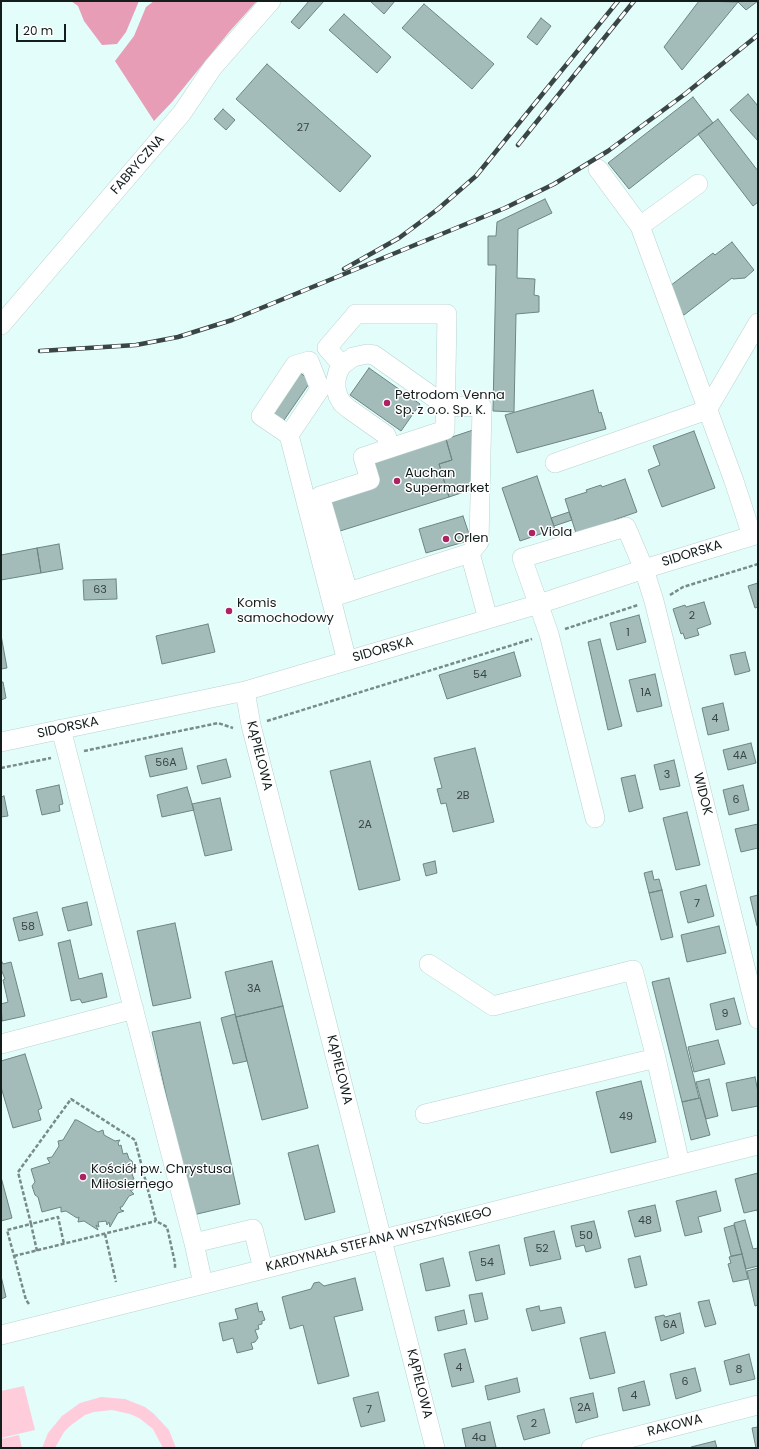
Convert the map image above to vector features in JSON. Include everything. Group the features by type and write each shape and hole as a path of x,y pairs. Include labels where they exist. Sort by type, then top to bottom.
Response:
{"street":[{"name":"FABRYCZNA","path":"1,325 182,113 213,67 271,1"},
{"path":"598,169 640,226 707,410 755,535"},
{"path":"640,226 698,184"},
{"path":"342,366 327,348 356,314 447,314 445,430 363,457 370,480 320,496 340,595 347,661"},
{"path":"555,463 707,410 758,323"},
{"path":"340,595 470,553 479,542 482,407 446,406 374,355 360,354 347,360 338,372 336,380 338,396 342,403 349,409 386,435 390,448"},
{"path":"289,435 340,595"},
{"name":"WIDOK","path":"539,604 522,558 626,527 644,569 654,601 758,1020"},
{"name":"SIDORSKA","path":"1,742 245,691 539,604 644,569 755,535"},
{"path":"470,553 488,619"},
{"path":"539,604 549,634 595,818"},
{"name":"KĄPIELOWA","path":"245,691 253,733 435,1448"},
{"path":"61,729 134,1009 203,1284"},
{"path":"429,964 493,1006 633,970 656,1058 680,1164"},
{"path":"1,1044 134,1009"},
{"path":"425,1114 656,1058"},
{"name":"KARDYNAŁA STEFANA WYSZYŃSKIEGO","path":"1,1335 758,1145"},
{"path":"194,1244 253,1229 263,1269"},
{"name":"RAKOWA","path":"591,1448 758,1405"}],"path":[{"path":"663,599 683,588 758,564"},
{"path":"263,722 645,603"},
{"path":"1,768 218,724 237,729"},
{"path":"37,1250 18,1172 71,1099 135,1140 156,1221"},
{"path":"29,1304 26,1300 7,1230 58,1217 64,1244"},
{"path":"14,1256 156,1221 167,1227 175,1268"},
{"path":"105,1234 116,1282"}],"shaded area":[{"path":"71,1 139,1 126,32 117,44 102,45 84,21 78,6"},
{"path":"154,1 257,1 230,31 172,102 154,121 115,61 134,36 146,7"},
{"path":"24,1386 35,1430 1,1438 1,1391"},
{"path":"101,1397 125,1399 145,1407 169,1430 176,1448 163,1448 153,1429 139,1418 130,1414 112,1410 94,1412 85,1415 64,1432 55,1448 42,1448 48,1433 62,1416 80,1403"},
{"path":"19,1435 22,1448 1,1448 1,1439"}],"building":[{"path":"309,1 324,1 299,29 291,22"},
{"path":"370,1 395,1 384,14"},
{"path":"699,1 738,2 682,70 664,47"},
{"path":"737,1 758,1 746,10"},
{"path":"424,4 494,64 472,89 402,28"},
{"path":"344,14 391,57 377,73 329,30"},
{"path":"541,18 551,26 537,45 527,37"},
{"path":"267,64 371,156 340,192 236,99"},
{"path":"748,94 758,106 758,141 730,110"},
{"path":"693,97 713,123 629,189 608,163"},
{"path":"223,109 235,120 226,130 214,119"},
{"path":"718,119 758,171 758,202 753,206 698,134"},
{"path":"545,199 552,213 518,229 517,278 535,279 534,295 539,296 539,312 516,314 514,412 493,411 496,265 488,265 488,236 496,236 497,222"},
{"path":"732,242 754,270 745,278 732,278 684,315 680,310 670,286 713,253 715,255"},
{"path":"369,368 420,404 401,431 350,395"},
{"path":"299,372 311,381 282,423 270,414"},
{"path":"593,390 599,413 601,412 606,429 517,453 505,415"},
{"path":"473,430 473,489 449,497 439,464 452,460 446,439"},
{"path":"694,431 715,488 662,507 648,470 660,465 653,446"},
{"path":"446,439 452,460 439,464 449,497 340,531 329,498 376,483 369,463"},
{"path":"537,476 555,529 520,541 502,488"},
{"path":"625,479 637,512 614,520 614,522 576,533 565,499 587,492 586,490 601,485 602,487"},
{"path":"569,512 572,520 554,526 551,518"},
{"path":"463,516 471,540 426,553 419,529"},
{"path":"59,544 63,569 41,573 37,548"},
{"path":"37,548 41,573 1,580 1,555"},
{"path":"116,579 117,599 84,600 83,580"},
{"path":"758,583 758,607 755,608 748,586"},
{"path":"704,602 711,624 697,629 699,635 685,639 683,633 681,634 673,609 685,605 686,607"},
{"path":"639,615 646,642 617,650 610,623"},
{"path":"208,624 215,652 162,664 156,636"},
{"path":"1,635 7,668 1,669"},
{"path":"600,639 622,726 608,730 588,642"},
{"path":"514,652 521,676 447,699 439,675"},
{"path":"745,652 750,671 735,675 730,655"},
{"path":"655,674 662,706 637,712 629,680"},
{"path":"1,682 3,682 6,698 1,700"},
{"path":"723,703 729,730 708,735 702,708"},
{"path":"751,743 756,763 728,770 723,750"},
{"path":"182,748 187,769 150,777 145,756"},
{"path":"475,748 494,822 453,832 446,803 441,804 437,789 442,788 434,758"},
{"path":"226,759 231,777 202,784 197,766"},
{"path":"674,760 680,786 660,790 654,765"},
{"path":"370,761 400,880 359,890 330,771"},
{"path":"635,775 643,808 629,812 621,778"},
{"path":"59,785 63,804 59,805 60,811 42,815 36,790"},
{"path":"743,785 749,810 729,815 723,790"},
{"path":"187,787 194,810 162,817 157,795"},
{"path":"4,796 8,816 1,817 1,797"},
{"path":"220,798 232,850 205,856 192,804"},
{"path":"687,812 700,865 676,870 663,818"},
{"path":"758,824 758,848 741,852 735,829"},
{"path":"435,861 437,873 426,876 423,864"},
{"path":"652,871 654,880 659,879 662,890 649,893 644,873"},
{"path":"706,885 714,916 688,923 680,892"},
{"path":"662,890 673,937 661,940 649,893"},
{"path":"758,895 758,925 757,926 750,897"},
{"path":"87,902 92,925 68,931 62,908"},
{"path":"37,912 43,935 19,941 13,918"},
{"path":"175,923 191,998 153,1006 137,931"},
{"path":"719,926 726,953 687,962 681,935"},
{"path":"70,940 79,979 102,973 107,997 82,1003 80,999 71,1001 58,943"},
{"path":"1,960 3,964 11,962 25,1016 2,1021 1,1004 8,1002 3,980 5,979 1,969"},
{"path":"272,961 283,1006 236,1017 225,972"},
{"path":"669,978 699,1098 682,1102 652,982"},
{"path":"734,998 741,1024 716,1030 710,1004"},
{"path":"283,1006 308,1108 262,1120 236,1017"},
{"path":"235,1014 247,1061 233,1064 221,1018"},
{"path":"200,1022 240,1204 193,1215 152,1032"},
{"path":"718,1040 725,1064 694,1072 688,1047"},
{"path":"25,1054 42,1108 38,1110 41,1120 13,1128 1,1087 1,1061"},
{"path":"755,1077 758,1092 758,1106 732,1111 726,1083"},
{"path":"709,1079 718,1116 706,1119 696,1082"},
{"path":"641,1081 656,1142 611,1153 596,1092"},
{"path":"700,1098 710,1135 691,1140 682,1102"},
{"name":"Kościół pw. Chrystusa Miłosiernego","path":"75,1120 98,1132 103,1130 104,1135 115,1141 120,1140 118,1143 119,1146 121,1145 123,1154 127,1153 129,1159 132,1161 134,1171 132,1174 134,1179 130,1180 133,1190 130,1190 134,1194 129,1196 122,1207 120,1207 121,1210 124,1211 118,1213 110,1227 109,1222 107,1225 106,1221 98,1222 99,1227 96,1225 98,1230 84,1221 78,1222 79,1217 77,1218 66,1211 61,1212 61,1207 42,1212 38,1197 35,1195 32,1186 35,1182 31,1169 50,1163 47,1158 52,1157 59,1146 58,1141 63,1140"},
{"path":"318,1145 335,1212 305,1220 288,1153"},
{"path":"758,1173 758,1214 757,1210 744,1213 735,1179"},
{"path":"1,1177 12,1218 1,1221"},
{"path":"716,1191 721,1211 698,1217 702,1232 685,1236 676,1201"},
{"path":"655,1205 661,1231 635,1237 628,1211"},
{"path":"745,1220 753,1249 758,1248 758,1266 746,1269 734,1223"},
{"path":"594,1221 601,1248 586,1252 584,1245 576,1247 571,1226"},
{"path":"734,1225 742,1254 731,1256 724,1228"},
{"path":"554,1231 561,1259 530,1266 524,1238"},
{"path":"499,1245 505,1274 476,1281 469,1252"},
{"path":"742,1254 748,1279 733,1282 728,1264 731,1263 729,1257"},
{"path":"640,1256 647,1285 635,1288 628,1259"},
{"path":"443,1258 450,1286 426,1291 420,1264"},
{"path":"758,1268 758,1305 755,1306 747,1271"},
{"path":"1,1276 6,1297 1,1299"},
{"path":"355,1278 363,1310 334,1317 349,1376 318,1384 303,1325 290,1329 282,1297 311,1289 314,1283 319,1282 324,1286"},
{"path":"482,1293 488,1319 475,1322 469,1295"},
{"path":"709,1300 716,1324 705,1327 698,1302"},
{"path":"257,1303 259,1312 262,1311 265,1320 262,1321 262,1324 258,1325 259,1329 255,1330 258,1338 255,1342 251,1343 253,1349 237,1353 233,1338 223,1341 219,1323 238,1319 235,1309"},
{"path":"539,1306 540,1311 561,1307 565,1323 532,1331 526,1309"},
{"path":"464,1310 467,1324 438,1331 435,1317"},
{"path":"680,1313 684,1333 661,1341 655,1317 664,1315 665,1317"},
{"path":"605,1332 615,1373 590,1379 580,1338"},
{"path":"465,1349 474,1382 452,1387 444,1354"},
{"path":"749,1354 755,1379 730,1385 724,1361"},
{"path":"695,1368 701,1391 676,1399 670,1374"},
{"path":"517,1378 520,1392 488,1400 485,1386"},
{"path":"644,1381 650,1405 623,1411 618,1388"},
{"path":"378,1392 385,1421 361,1427 353,1398"},
{"path":"593,1393 598,1417 576,1423 570,1398"},
{"path":"544,1409 550,1433 524,1440 517,1416"},
{"path":"490,1422 496,1447 466,1448 462,1429"},
{"path":"758,1427 758,1448 756,1448 752,1428"},
{"path":"715,1441 717,1448 691,1448 691,1447"}],"railway":[{"path":"344,269 399,238 438,209 476,176 618,1"},
{"path":"518,145 634,1"},
{"path":"40,351 136,345 178,337 232,320 505,208 554,184 608,151 685,94 758,35"}],"place":[{"name":"Petrodom Venna Sp. z o.o. Sp. K.","path":"387,403"},
{"name":"Auchan Supermarket","path":"397,481"},
{"name":"Viola","path":"532,533"},
{"name":"Orlen","path":"446,539"},
{"name":"Komis samochodowy","path":"229,611"},
{"name":"Kościół pw. Chrystusa Miłosiernego","path":"83,1177"}]}
